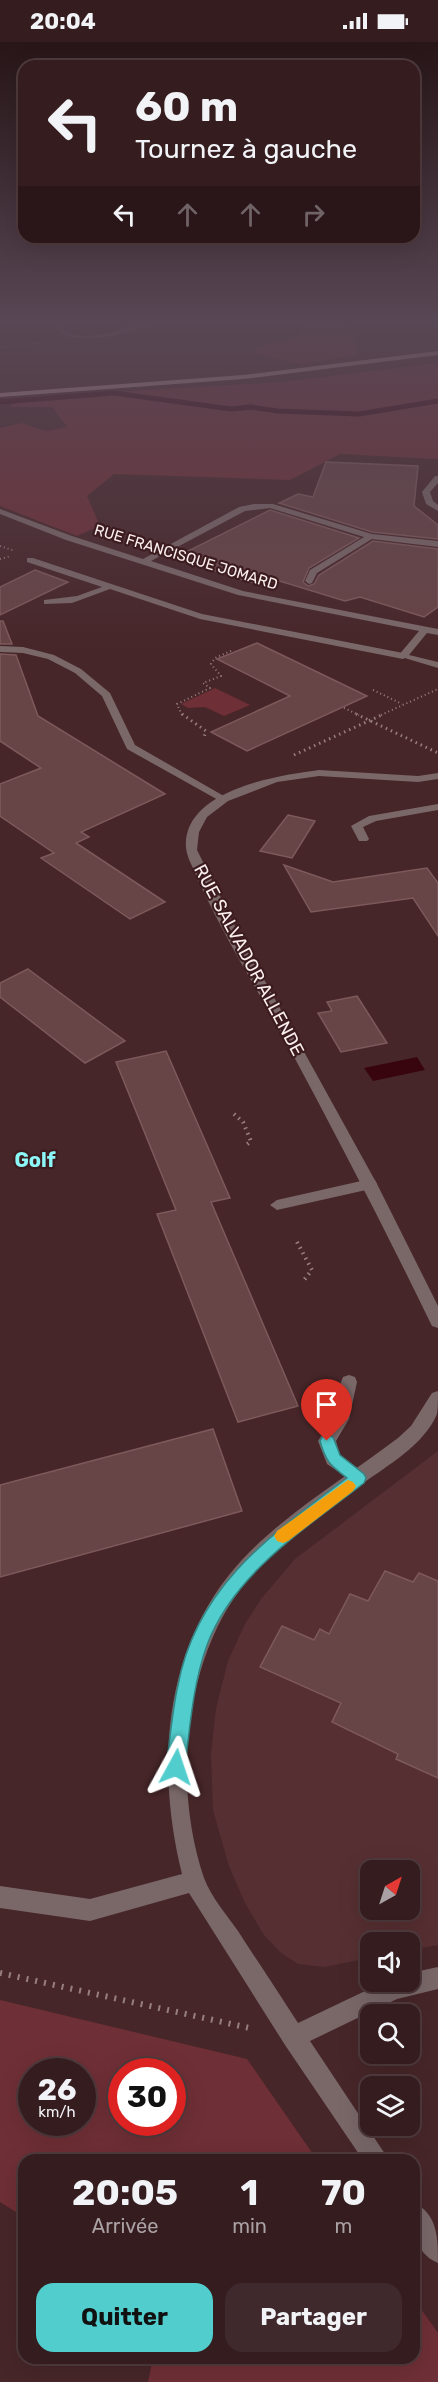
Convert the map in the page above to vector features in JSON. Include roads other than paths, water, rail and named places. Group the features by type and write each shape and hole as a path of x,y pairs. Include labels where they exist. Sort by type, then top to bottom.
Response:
{"street":[{"path":"438,478 426,492 429,502 438,509"},
{"path":"143,562 242,508 254,506 270,506 371,536 438,544"},
{"name":"RUE FRANCISQUE JOMARD","path":"0,511 69,538 241,593 438,632"},
{"path":"309,581 313,572 371,536"},
{"path":"30,560 200,616 438,665"},
{"path":"47,602 67,602 85,598 110,586"},
{"path":"403,656 424,629"},
{"path":"0,648 23,650 51,657 78,671 106,695 131,747 224,800"},
{"name":"RUE SALVADOR ALLENDE","path":"438,776 418,779 320,773 274,779 224,800 202,815 193,832 191,850 233,934 370,1184 438,1322"},
{"path":"363,839 357,826 372,818 438,807"},
{"path":"277,1204 370,1184"},
{"path":"349,1382 340,1419 327,1441 333,1459 358,1478"},
{"path":"372,2154 292,2037 194,1881 180,1810 176,1767 187,1684 199,1643 216,1610 246,1569 282,1536 417,1431 438,1398"},
{"path":"0,1897 90,1910 194,1881"},
{"path":"292,2037 395,1988 438,1978"},
{"path":"420,2224 438,2250"}],"district":[{"name":"Golf","path":"35,1160"}]}
